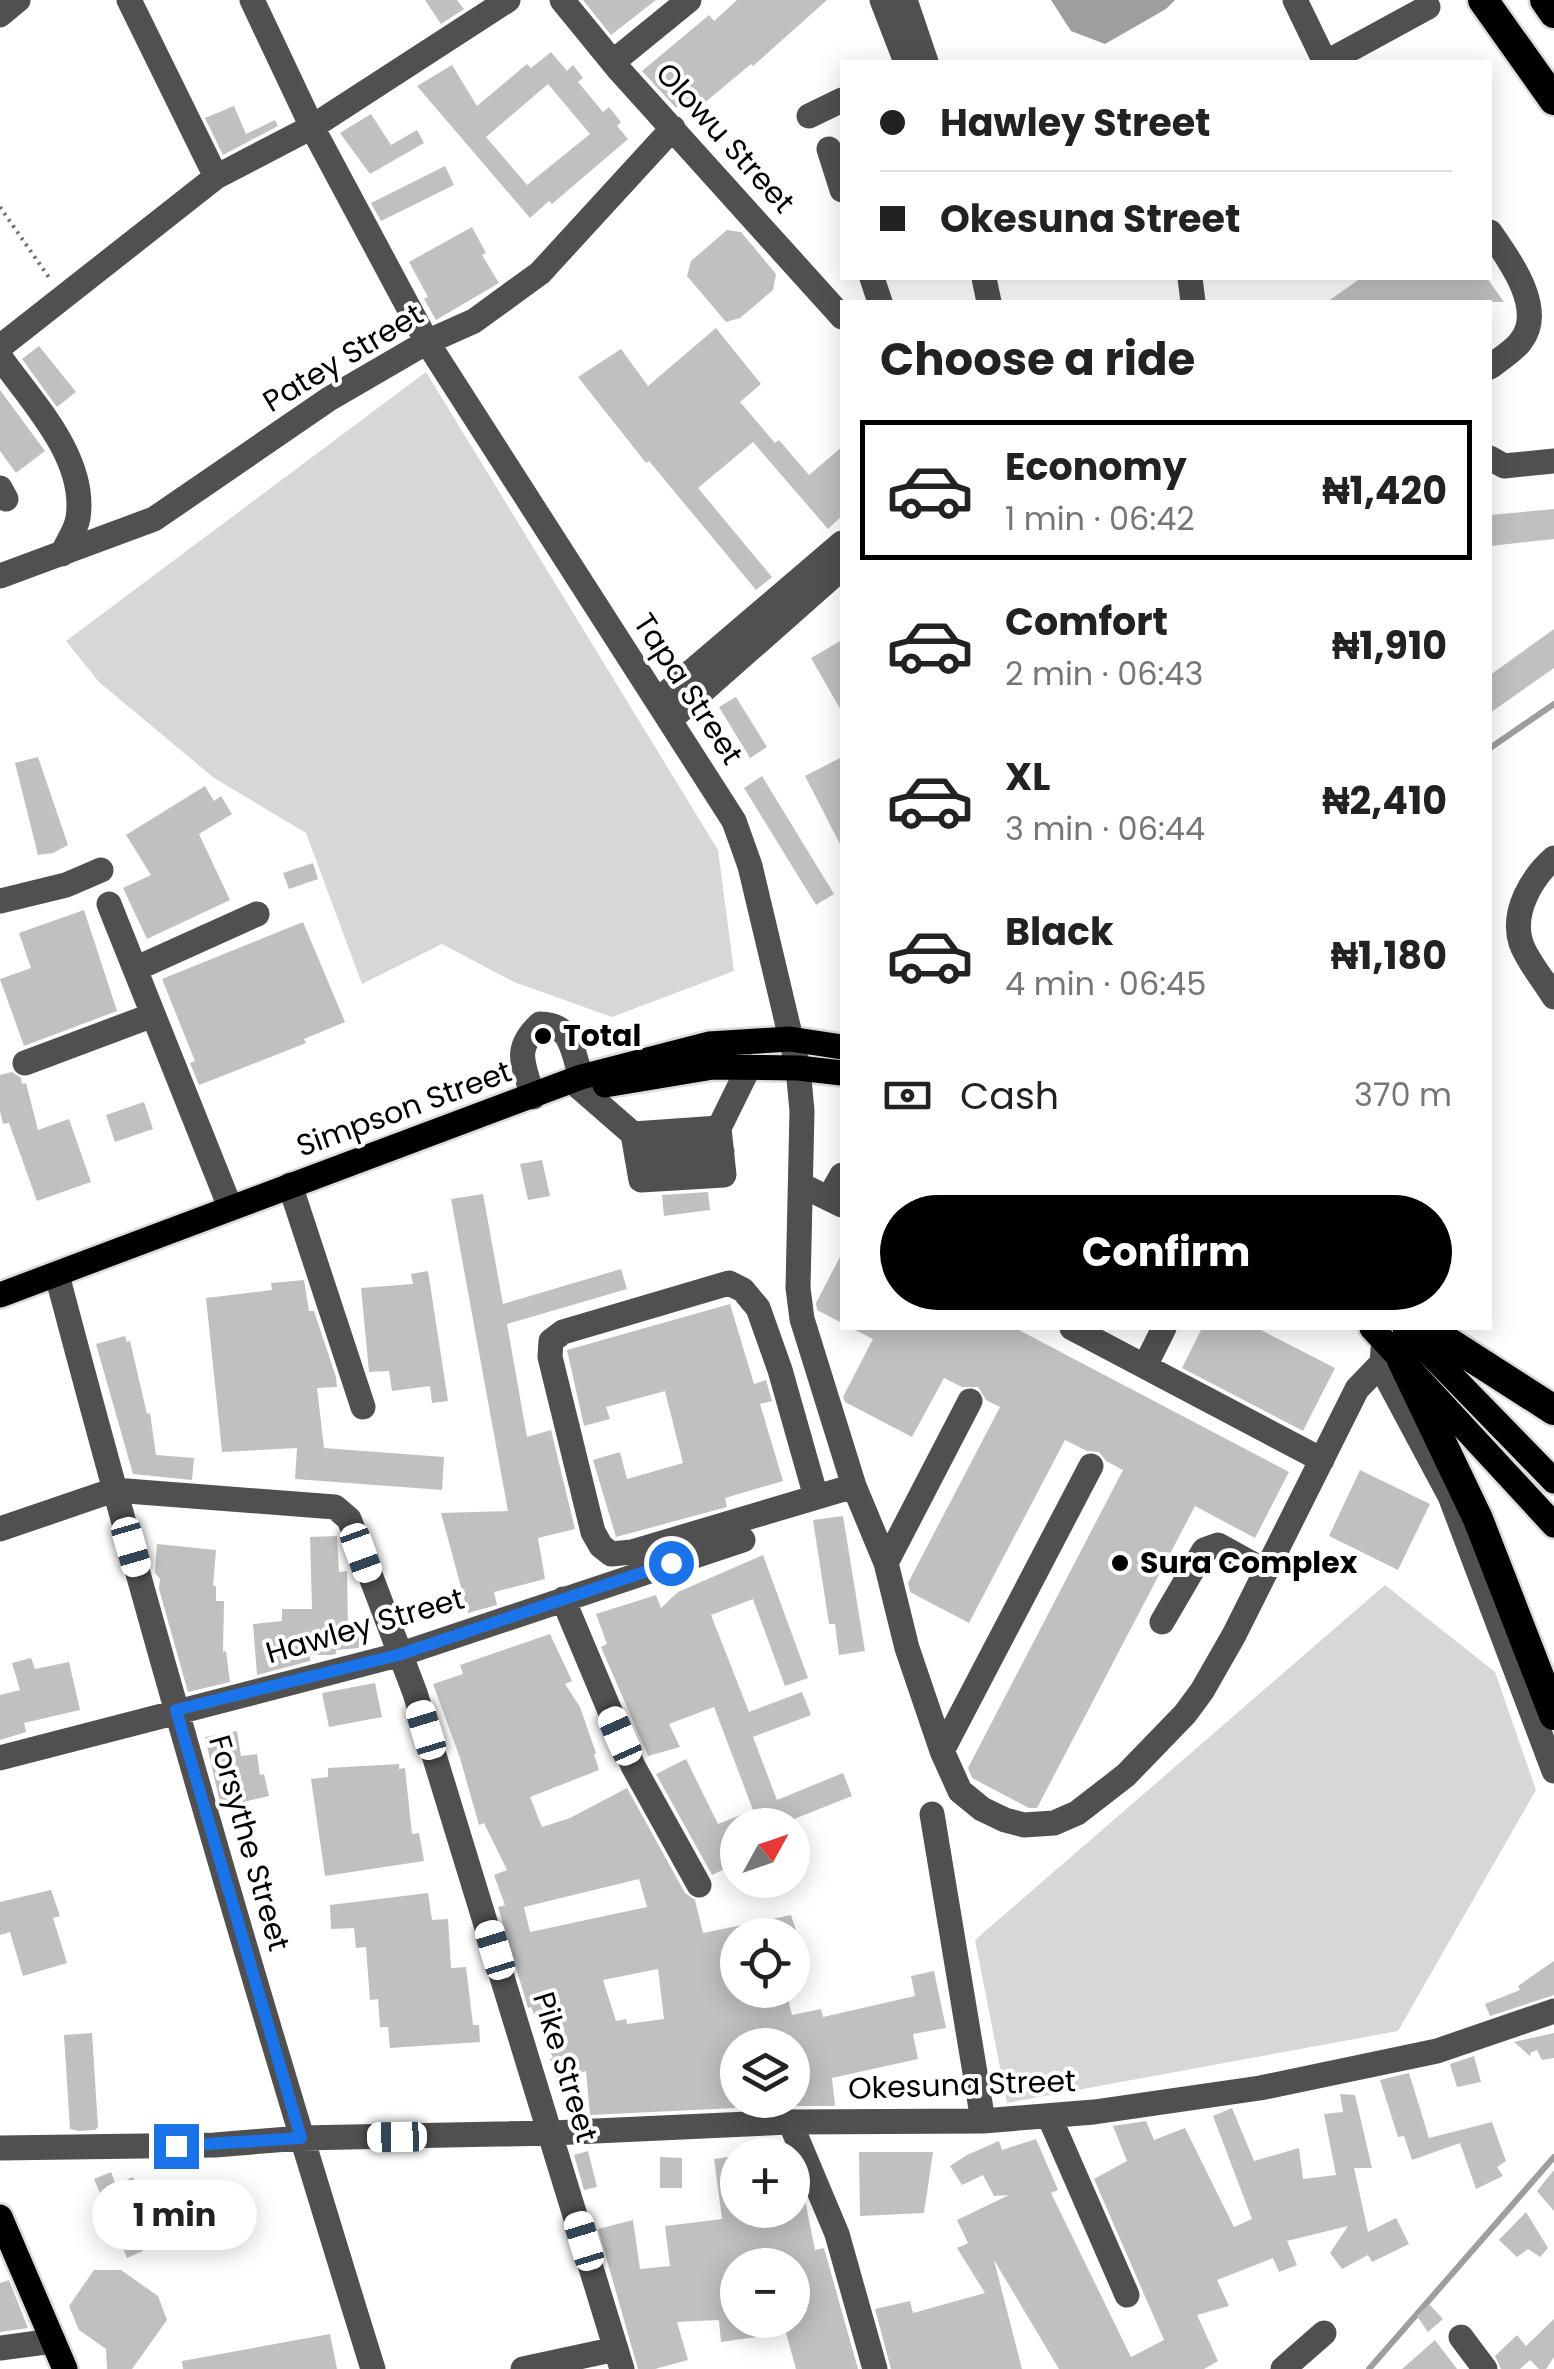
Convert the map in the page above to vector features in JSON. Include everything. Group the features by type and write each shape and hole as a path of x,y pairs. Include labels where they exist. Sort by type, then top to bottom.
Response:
{"highway":[{"path":"1483,0 1554,100"},
{"path":"1545,0 1554,13"},
{"path":"1429,1330 1554,1410"},
{"path":"1389,1344 1478,1520 1554,1715"}],"main road":[{"path":"580,1082 709,1044 790,1039 840,1047"},
{"path":"580,1082 714,1067 798,1068 840,1074"},
{"name":"Simpson Street","path":"0,1295 230,1207 580,1082"},
{"path":"1389,1344 1554,1481"},
{"path":"1389,1344 1554,1525"},
{"path":"0,2218 64,2369"}],"street":[{"path":"0,15 18,0"},
{"path":"129,0 216,177"},
{"name":"Tapa Street","path":"252,0 312,127 428,342 734,821 750,866 798,1068 802,1111 798,1288 802,1318 854,1486 886,1564 907,1648 960,1791 993,1815 1024,1825 1054,1822 1076,1813 1126,1775 1185,1714 1202,1691 1357,1389 1389,1344"},
{"path":"0,346 65,299 216,177 312,127 508,0"},
{"name":"Olowu Street","path":"562,0 840,315"},
{"path":"613,62 689,0"},
{"path":"882,0 905,60"},
{"path":"905,0 925,60"},
{"path":"1295,0 1325,60"},
{"path":"1330,60 1428,7"},
{"path":"809,116 840,101"},
{"name":"Patey Street","path":"0,576 154,520 328,399 428,342 474,321 540,274 673,128"},
{"path":"828,149 840,184"},
{"path":"1492,235 1526,294 1531,318 1523,340 1492,365"},
{"path":"0,357 62,445 77,485 78,520 62,554"},
{"path":"1492,459 1504,466 1554,461"},
{"path":"664,711 840,545"},
{"path":"664,711 840,570"},
{"path":"1554,858 1526,894 1518,918 1521,943 1554,997"},
{"path":"0,901 66,885 101,870"},
{"path":"109,904 230,1207"},
{"path":"135,969 257,914"},
{"path":"25,1062 153,1016"},
{"path":"542,1094 520,1050 526,1037 540,1024 555,1024 566,1033 580,1082 635,1146 640,1180 724,1176 721,1140 748,1068"},
{"path":"635,1146 721,1140"},
{"path":"802,1185 836,1202"},
{"path":"290,1186 362,1407"},
{"name":"Forsythe Street","path":"57,1274 176,1710 373,2369"},
{"path":"816,1497 758,1308 729,1282 562,1332 551,1341 550,1357 593,1532 611,1554 632,1552 854,1486"},
{"path":"1076,1330 1322,1460"},
{"path":"1145,1366 1163,1330"},
{"path":"1389,1344 1404,1413 1450,1496 1554,1771"},
{"path":"886,1564 970,1401"},
{"path":"942,1751 1091,1466"},
{"path":"0,1529 114,1490"},
{"name":"Pike Street","path":"114,1490 335,1507 349,1519 414,1693 619,2359"},
{"name":"Hawley Street","path":"0,1758 398,1655 743,1540"},
{"path":"1162,1622 1210,1545 1218,1545 1265,1571"},
{"path":"563,1598 634,1766 699,1885"},
{"path":"932,1814 983,2121"},
{"name":"Okesuna Street","path":"0,2148 215,2146 301,2138 552,2134 790,2122 983,2121 1048,2116 1260,2088 1364,2067 1437,2051 1554,2011"},
{"path":"1048,2116 1128,2295"},
{"path":"790,2122 838,2234 875,2369"},
{"path":"1283,2369 1324,2333"},
{"path":"1461,2337 1485,2369"},
{"path":"0,2348 53,2342"},
{"path":"523,2369 619,2359"}],"path":[{"path":"0,206 65,299"}],"shaded area":[{"path":"1051,0 1175,0 1105,44 1071,31"},
{"path":"426,372 718,850 734,971 612,1017 514,982 442,944 362,984 306,833 214,778 99,682 66,641"},
{"path":"1385,1585 1495,1672 1536,1790 1398,2031 1007,2103 975,1940"}],"building":[{"path":"425,0 457,0 464,9 441,24"},
{"path":"583,0 656,0 611,35"},
{"path":"737,0 827,0 753,66 697,109 688,98 676,108 642,71 709,15 714,21"},
{"path":"551,52 567,71 573,65 583,78 578,82 603,112 609,107 628,139 530,218 417,86 452,65 477,106 527,64 531,68","holes":["548,84 590,134 527,185 486,137"]},
{"path":"234,106 246,134 275,120 278,126 223,155 205,118"},
{"path":"371,114 391,145 417,130 424,143 370,174 340,133"},
{"path":"445,166 454,185 381,221 371,203"},
{"path":"472,227 486,253 482,255 499,283 436,320 409,262"},
{"path":"727,230 741,232 776,274 773,290 740,318 726,322 687,276 691,261"},
{"path":"1358,280 1488,280 1504,302 1492,300 1330,300"},
{"path":"716,328 761,384 740,402 775,443 779,440 809,475 840,449 840,518 828,529 753,442 698,488 772,577 756,590 578,377 621,349 648,386"},
{"path":"39,346 76,392 57,407 22,359"},
{"path":"0,390 45,451 16,473 0,451"},
{"path":"1554,509 1554,539 1492,546 1492,515"},
{"path":"1554,629 1554,668 1492,712 1492,674"},
{"path":"840,641 840,709 811,658"},
{"path":"736,697 767,747 750,758 719,707"},
{"path":"38,757 68,845 38,855 15,763"},
{"path":"840,758 840,844 805,776"},
{"path":"762,776 834,894 816,905 744,788"},
{"path":"205,786 214,801 221,796 232,814 199,834 230,900 147,939 123,888 151,875 126,835"},
{"path":"313,863 318,879 289,889 283,873"},
{"path":"84,910 117,1011 24,1046 0,979 31,968 19,933"},
{"path":"303,922 345,1022 304,1039 306,1043 199,1085 190,1063 195,1061 162,979"},
{"path":"12,1072 21,1078 22,1084 26,1083 38,1130 69,1119 91,1182 37,1201 9,1123 3,1124 0,1111 0,1075"},
{"path":"144,1102 153,1129 115,1142 106,1115"},
{"path":"542,1160 550,1196 528,1200 520,1164"},
{"path":"708,1192 710,1210 664,1216 662,1195"},
{"path":"483,1194 503,1304 621,1269 627,1289 507,1324 527,1437 551,1430 575,1529 538,1538 545,1579 494,1592 497,1605 468,1613 441,1513 508,1511 451,1199"},
{"path":"840,1257 840,1322 817,1310 816,1303"},
{"path":"428,1271 448,1401 432,1403 430,1386 392,1391 389,1371 369,1372 361,1288 413,1284 411,1274"},
{"path":"304,1280 309,1311 314,1311 336,1377 337,1387 317,1388 324,1448 444,1457 442,1490 295,1479 297,1448 222,1452 206,1298 272,1290 271,1283"},
{"path":"730,1304 754,1384 766,1380 772,1401 760,1404 783,1481 725,1498 727,1507 616,1537 593,1460 620,1452 627,1479 683,1463 665,1391 606,1407 610,1419 584,1426 567,1350"},
{"name":"Sura Complex","path":"855,1330 1019,1330 1289,1472 1255,1538 1195,1506 1037,1808 1029,1808 972,1778 968,1768 1123,1470 1099,1452 1087,1451 1065,1440 969,1623 910,1592 908,1583 1000,1407 986,1400 978,1387 962,1387 944,1378 912,1437 845,1402 843,1397 873,1339"},
{"path":"1201,1330 1261,1330 1335,1368 1303,1431 1182,1368"},
{"path":"125,1336 130,1341 147,1414 150,1413 156,1455 194,1458 192,1480 133,1474 96,1344"},
{"path":"1360,1470 1430,1504 1398,1570 1329,1536"},
{"path":"843,1516 865,1651 839,1655 835,1624 829,1624 813,1520"},
{"path":"337,1536 339,1572 347,1571 348,1630 359,1630 359,1648 336,1650 332,1655 310,1655 310,1661 257,1675 253,1624 282,1621 282,1609 312,1609 310,1537"},
{"path":"157,1544 216,1550 213,1586 216,1601 224,1601 223,1652 226,1651 230,1682 188,1692 159,1589 160,1579 155,1573"},
{"path":"763,1555 808,1678 785,1686 753,1599 711,1615 749,1712 802,1692 811,1715 753,1737 777,1800 843,1773 852,1796 810,1813 810,1808 752,1808 714,1707 669,1724 680,1747 648,1756 601,1647 607,1644 596,1614 656,1595 661,1608 678,1592"},
{"path":"550,1634 572,1681 565,1684 580,1707 599,1770 530,1797 542,1827 570,1818 627,1788 685,1893 695,1900 703,1933 720,1930 720,2008 790,2008 792,2015 821,2009 823,2017 915,1996 911,1976 934,1971 946,2028 913,2034 918,2059 832,2078 835,2106 810,2106 810,2028 720,2028 720,2109 590,2115 586,2071 557,2080 550,2059 553,2058 531,2007 528,2008 498,1907 505,1905 494,1875 507,1870 484,1823 479,1825 433,1684 463,1674 460,1665","holes":["639,1879 647,1907 530,1932 524,1907","658,1969 664,2019 627,2024 626,2019 616,2021 603,1980"]},
{"path":"31,1658 35,1669 69,1662 80,1710 24,1723 26,1732 0,1740 0,1695 20,1690 12,1663"},
{"path":"375,1683 382,1717 329,1727 322,1693"},
{"path":"237,1731 241,1756 257,1754 269,1796 221,1807 205,1737"},
{"path":"686,1759 718,1824 720,1871 712,1875 656,1774"},
{"path":"399,1764 399,1769 405,1768 412,1834 419,1833 424,1861 325,1876 311,1779 328,1777 328,1768"},
{"path":"51,1890 60,1916 53,1918 67,1963 23,1976 10,1932 0,1935 0,1902"},
{"path":"428,1893 432,1920 448,1919 451,1968 466,1967 473,2025 479,2025 480,2042 390,2048 388,2027 380,2027 378,1999 370,2000 366,1947 356,1948 354,1928 331,1929 330,1905"},
{"path":"1554,1961 1554,1995 1490,2016 1485,2004 1520,1990 1518,1986"},
{"path":"92,2033 98,2127 78,2131 70,2129 64,2035"},
{"path":"1554,2033 1554,2058 1542,2060 1537,2050 1530,2053 1531,2057 1514,2042"},
{"path":"1474,2056 1481,2082 1457,2087 1450,2064"},
{"path":"1409,2073 1429,2138 1492,2122 1506,2161 1497,2167 1503,2176 1476,2189 1460,2143 1412,2160 1404,2136 1398,2137 1380,2080"},
{"path":"1340,2094 1355,2095 1372,2168 1354,2168 1368,2232 1396,2218 1409,2244 1372,2262 1368,2255 1342,2269 1330,2253 1348,2226 1287,2241 1297,2265 1279,2272 1273,2258 1217,2280 1229,2306 1197,2315 1218,2361 1204,2369 1059,2369 994,2260 1022,2369 891,2369 875,2309 910,2301 913,2313 985,2293 957,2248 968,2243 957,2220 1009,2195 994,2196 983,2175 962,2185 950,2166 967,2155 999,2141 1002,2150 1036,2139 1058,2190 1051,2193 1131,2357 1164,2340 1094,2179 1127,2161 1113,2126 1146,2121 1154,2140 1185,2128 1234,2227 1252,2219 1213,2116 1232,2108 1254,2161 1299,2148 1303,2179 1336,2175 1324,2114 1343,2112"},
{"path":"588,2151 597,2187 584,2190 574,2155"},
{"path":"859,2152 933,2152 924,2213 860,2216"},
{"path":"660,2157 682,2158 682,2188 660,2188"},
{"path":"720,2158 720,2204 714,2159"},
{"path":"1554,2170 1554,2211 1537,2191"},
{"path":"111,2172 116,2185 133,2177 157,2234 139,2242 143,2251 127,2258 94,2179"},
{"path":"1526,2212 1548,2248 1540,2257 1528,2249 1517,2257 1499,2240"},
{"path":"720,2219 720,2228 810,2225 815,2250 824,2248 858,2369 796,2369 787,2338 810,2338 810,2248 720,2248 720,2331 719,2320 677,2322 688,2360 655,2369 638,2369 598,2229 633,2220 640,2269 670,2266 665,2226"},
{"path":"94,2270 121,2270 158,2296 167,2320 132,2369 107,2369 106,2349 79,2330 69,2306"},
{"path":"9,2280 28,2328 0,2332 0,2283"},
{"path":"1429,2304 1443,2319 1428,2332 1417,2316"},
{"path":"1554,2319 1554,2357 1546,2369 1539,2369 1530,2360 1520,2369 1501,2369 1495,2356 1517,2335 1526,2346"},
{"path":"330,2334 337,2369 183,2369 182,2361"},
{"path":"1435,2340 1457,2369 1402,2369"}],"waterway":[{"path":"1492,747 1554,704"},
{"path":"1369,2369 1554,2157"}],"place":[{"name":"Total","path":"543,1036"},
{"name":"Sura Complex","path":"1120,1563"}],"route":[{"path":"176,2146 301,2138 176,1710 398,1655 671,1563"}]}
